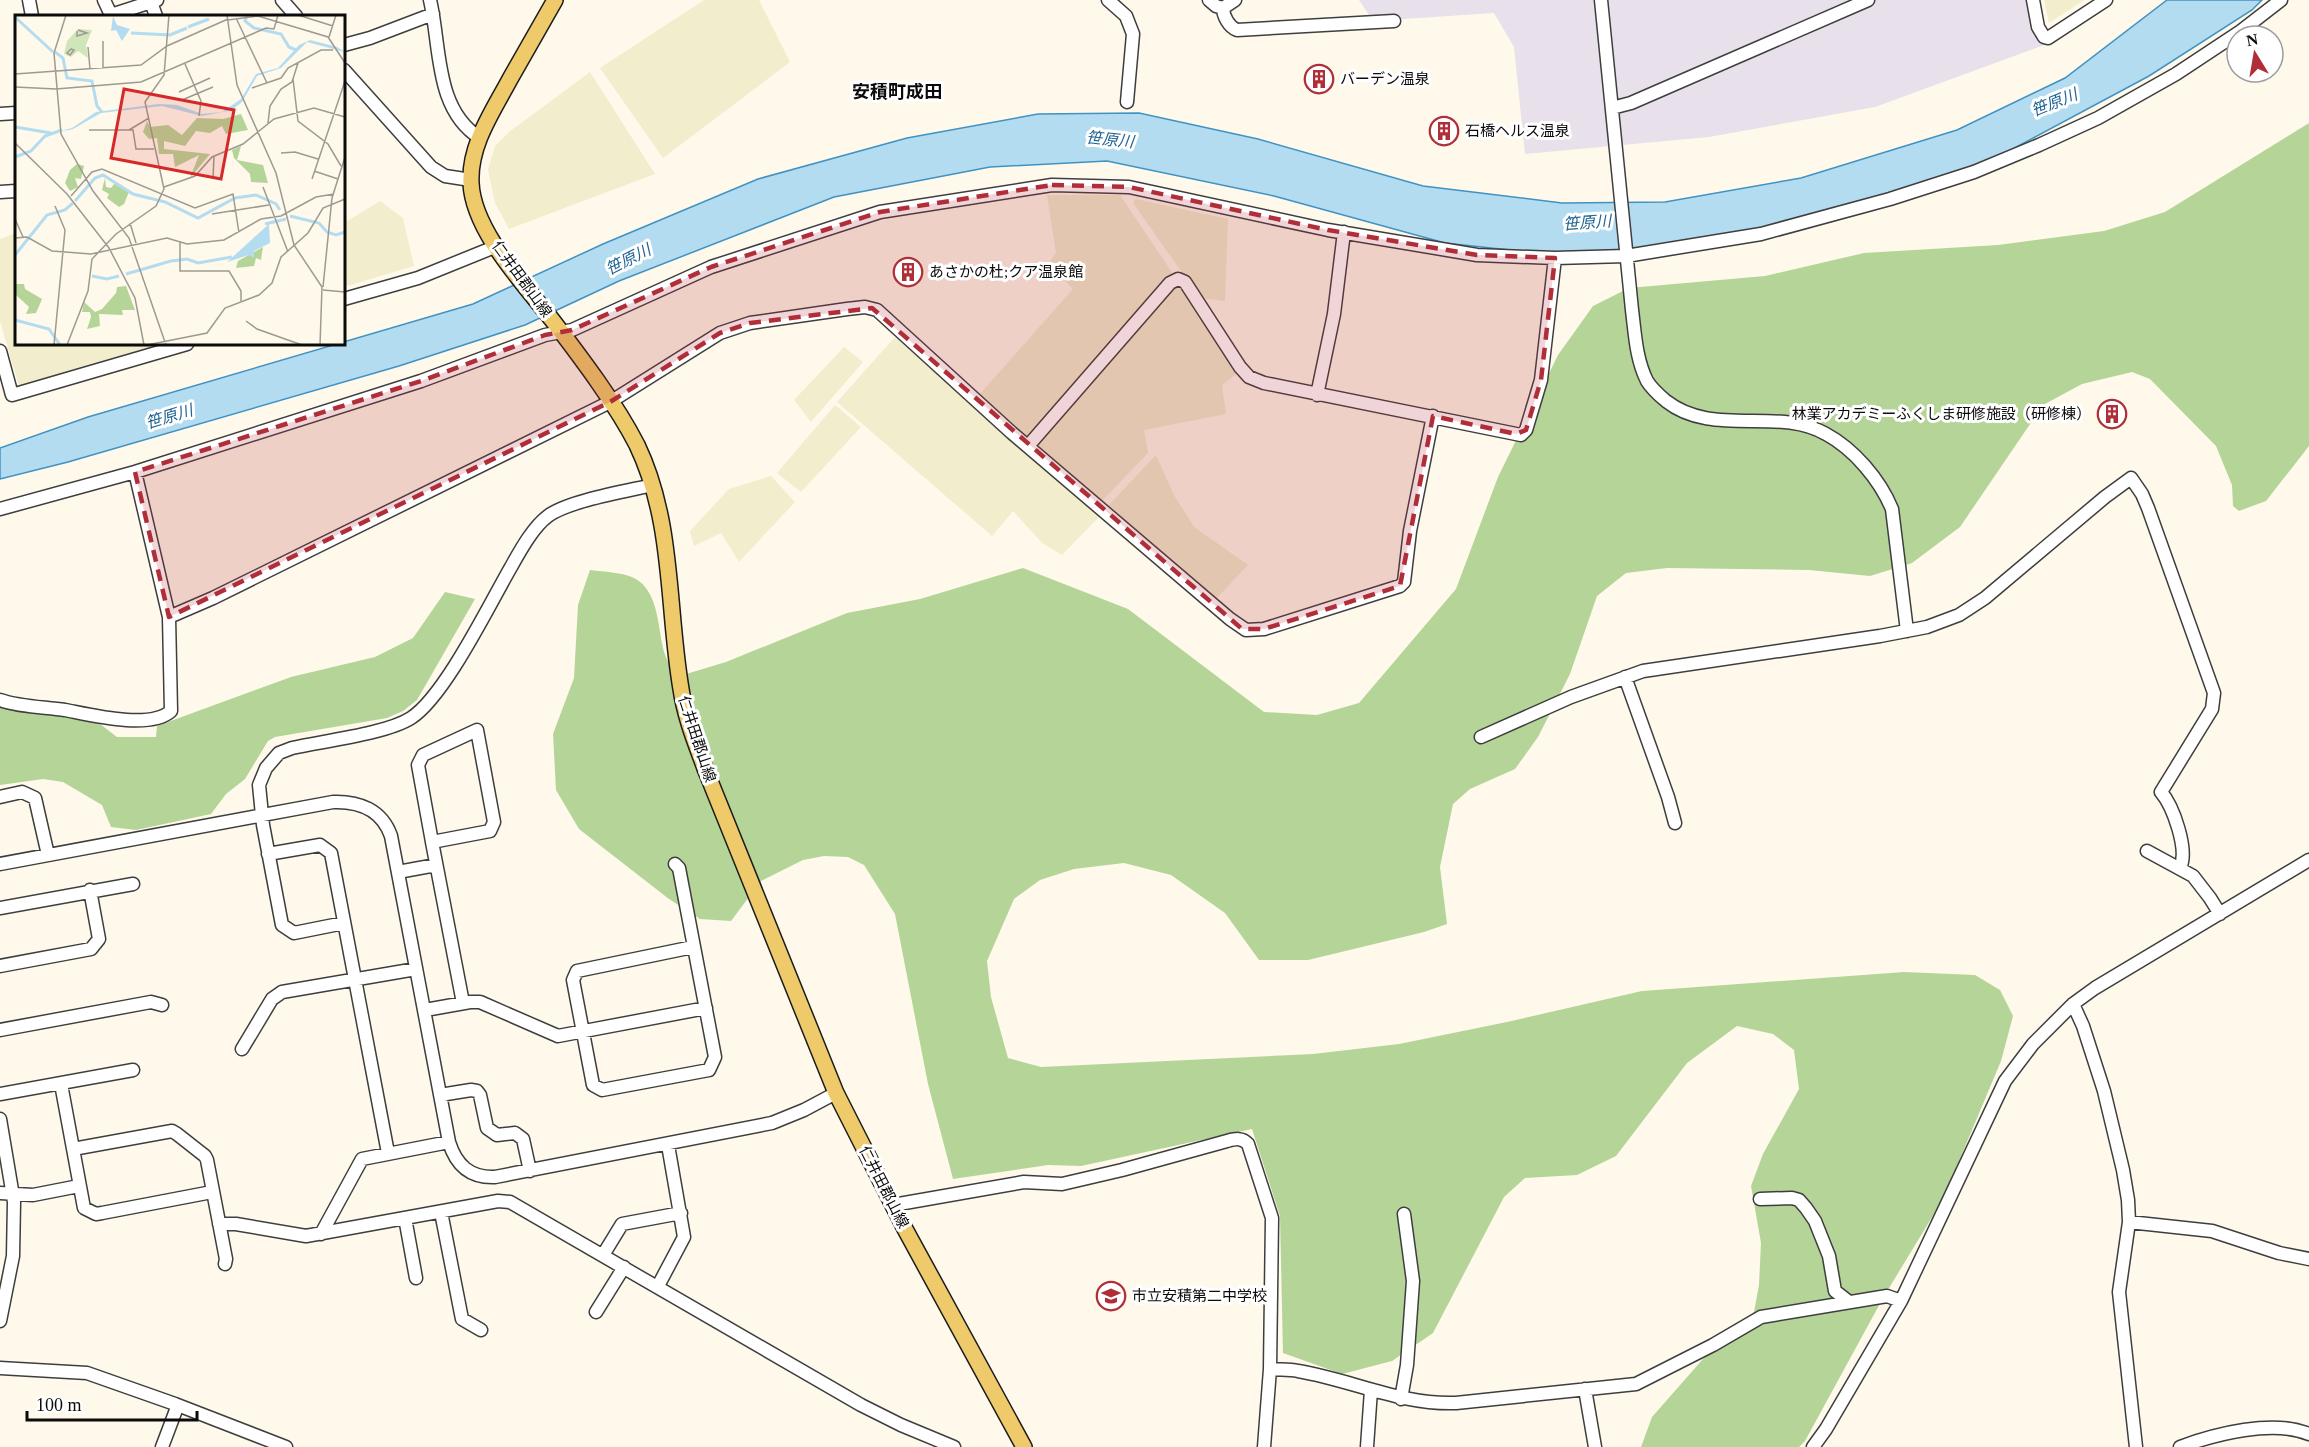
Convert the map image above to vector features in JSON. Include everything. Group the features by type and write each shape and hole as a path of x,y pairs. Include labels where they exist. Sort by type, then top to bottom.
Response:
{"main road":[{"name":"仁井田郡山線","path":"555,0 488,120 473,156 471,180 478,212 499,249 559,329 629,430 653,484 664,531 681,689 688,721 836,1093 893,1205 1024,1447"}],"street":[{"path":"29,0 32,15"},
{"path":"104,0 111,15"},
{"path":"282,0 295,15"},
{"path":"430,0 446,92 465,127 480,138"},
{"path":"1108,0 1126,16 1132,28 1127,102"},
{"path":"1209,0 1223,8 1235,0"},
{"path":"1601,0 1638,359 1648,383 1677,409 1706,419 1788,423 1826,433 1852,454 1884,490 1892,509 1907,631"},
{"path":"2032,0 2038,27 2044,37 2048,38 2106,0"},
{"path":"0,509 135,472 421,381 559,329 586,324 711,267 880,212 1052,185 1129,188 1344,232 1477,255 1555,258 1626,252 1761,234 1890,199 1974,172 2039,145 2108,112 2176,74 2241,31 2281,0"},
{"path":"114,15 154,1"},
{"path":"1612,108 1631,103 1864,1"},
{"path":"1223,8 1224,15 1233,29 1237,30 1394,21"},
{"path":"345,45 370,38 433,14"},
{"path":"345,71 431,167 445,176 471,180"},
{"path":"0,114 15,113"},
{"path":"0,192 15,190"},
{"path":"1317,395 1334,314 1344,232"},
{"path":"345,299 418,278 499,249"},
{"path":"1028,446 1170,283 1178,279 1185,282 1240,367 1250,377 1264,383 1317,395 1521,435 1527,430 1541,380 1555,258"},
{"path":"169,617 213,598 610,402 706,341 731,328 750,323 865,308 877,310 1028,446 1230,620 1242,628 1253,631 1400,586 1404,582 1410,531 1433,416"},
{"path":"0,351 12,395 184,345"},
{"path":"0,700 92,716 152,720 171,711 169,617 135,472"},
{"path":"1481,737 1571,698 1643,671 1927,627 1971,609 2131,477 2148,508 2214,693 2212,709 2161,792 2171,810 2182,843 2184,858 2180,868"},
{"path":"344,923 294,933 282,925 261,816 259,785 266,768 279,753 292,748 384,729 410,718 430,700 458,659 525,543 548,516 570,506 653,484"},
{"path":"1625,677 1668,797 1675,823"},
{"path":"432,842 490,831 494,822 477,730 423,755 418,765 436,865 463,1003"},
{"path":"0,797 22,792 36,798 48,855"},
{"path":"0,864 333,802 362,805 379,816 388,828 398,872 449,1142 457,1161 467,1171 478,1176 495,1177 530,1171 772,1123 804,1110 836,1093"},
{"path":"268,854 323,845 331,853 388,1153"},
{"path":"2147,851 2198,880 2220,914"},
{"path":"1813,1447 1826,1429 1901,1300 2006,1081 2033,1044 2073,1004 2095,988 2309,860"},
{"path":"675,864 679,868 715,1057 709,1070 602,1090 593,1084 572,978 579,969 693,947"},
{"path":"398,872 436,865"},
{"path":"0,908 133,884"},
{"path":"0,966 91,950 99,939 90,890"},
{"path":"242,1049 272,999 282,992 416,969"},
{"path":"0,1030 151,1002 162,1005"},
{"path":"425,1010 480,1002 555,1036 706,1008"},
{"path":"2073,1004 2084,1026 2104,1091 2123,1170 2129,1222 2119,1292 2136,1447"},
{"path":"0,1094 133,1070"},
{"path":"61,1083 84,1208 96,1214 212,1192"},
{"path":"440,1095 477,1091 487,1128 497,1135 515,1133 523,1139 530,1171"},
{"path":"0,1124 13,1193 6,1229 11,1267 0,1321"},
{"path":"73,1149 175,1132 205,1156 225,1264"},
{"path":"893,1205 1024,1182 1062,1184 1227,1141 1239,1139 1245,1141 1248,1144 1272,1218 1270,1369 1264,1447"},
{"path":"321,1234 360,1161 388,1153 449,1142"},
{"path":"658,1286 684,1240 668,1145"},
{"path":"0,1193 33,1195 79,1186"},
{"path":"1760,1199 1792,1198 1799,1200 1806,1208 1815,1221 1829,1256 1835,1291 1849,1302"},
{"path":"219,1224 236,1224 306,1236 506,1200 861,1405 954,1447"},
{"path":"441,1212 462,1319 481,1330"},
{"path":"603,1255 622,1224 681,1213"},
{"path":"1401,1399 1407,1365 1413,1281 1404,1214"},
{"path":"405,1218 416,1278"},
{"path":"2129,1222 2212,1231 2279,1253 2309,1259"},
{"path":"596,1312 624,1267"},
{"path":"1270,1369 1297,1370 1401,1399 1456,1404 1636,1384 1713,1345 1761,1317 1887,1296 1901,1300"},
{"path":"0,1368 93,1374 286,1447"},
{"path":"1585,1389 1595,1447"},
{"path":"1367,1447 1371,1390"},
{"path":"162,1447 176,1410 175,1404"},
{"path":"2180,1447 2216,1435 2252,1430 2293,1430 2309,1434"}],"highlighted area":[{"path":"1052,185 1129,187 1328,230 1477,255 1555,258 1541,380 1526,430 1516,434 1433,416 1400,586 1264,629 1242,629 872,308 750,323 720,333 610,402 169,617 135,472 421,381 545,335 572,330 711,267 880,212"}],"shaded area":[{"path":"704,0 759,0 790,62 663,158 600,68"},
{"path":"1359,0 2032,0 2047,44 1875,107 1709,137 1525,154 1514,47 1494,13 1373,21"},
{"path":"2044,0 2084,0 2049,23"},
{"path":"590,72 655,174 509,229 495,203 488,170 495,146 509,132"},
{"path":"1047,195 1120,195 1239,372 1222,385 1226,414 1144,430 1148,453 1101,502 979,395 1073,289 1048,264 1056,253"},
{"path":"1136,199 1228,219 1225,301 1200,298 1133,203"},
{"path":"380,201 403,218 414,266 347,286 345,283 345,222"},
{"path":"15,233 15,345 160,345 19,386 0,321 0,239"},
{"path":"895,337 1100,516 1062,555 1042,543 1013,511 992,536 837,402"},
{"path":"844,347 863,362 811,422 794,400"},
{"path":"835,405 861,427 801,492 777,473"},
{"path":"1156,455 1174,495 1194,527 1248,565 1215,600 1107,507"},
{"path":"771,476 795,502 739,562 721,533 694,546 690,531 729,489"}],"green space":[{"path":"2309,123 2309,446 2266,501 2239,511 2233,506 2232,485 2216,446 2150,379 2132,372 2082,384 2043,405 1960,527 1912,563 1870,576 1809,570 1667,568 1626,573 1597,596 1570,674 1538,737 1515,769 1470,789 1453,804 1440,867 1447,924 1424,932 1308,960 1259,960 1225,913 1171,875 1124,863 1074,869 1040,880 1014,899 987,961 991,997 1008,1058 1041,1067 1313,1054 1399,1044 1642,991 1904,972 1975,975 2000,990 2013,1016 2001,1061 1943,1199 1883,1298 1805,1441 1799,1447 1641,1447 1652,1417 1703,1359 1754,1312 1759,1285 1761,1243 1751,1186 1763,1154 1799,1089 1794,1050 1773,1034 1737,1026 1687,1063 1616,1156 1577,1175 1525,1178 1504,1197 1433,1333 1392,1361 1342,1374 1283,1353 1280,1216 1252,1129 1081,1166 1048,1165 953,1179 928,1084 895,914 864,865 848,857 824,856 803,860 761,881 731,921 700,919 669,899 579,829 556,790 553,734 574,678 578,605 590,570 634,578 647,590 653,600 667,659 672,667 683,675 726,662 847,613 920,599 1023,568 1128,609 1264,712 1317,715 1359,703 1456,589 1498,477 1558,355 1593,306 1629,288 1765,276 1864,253 1998,245 2104,231 2165,212"},
{"path":"445,592 475,599 417,700 403,711 387,718 275,737 268,741 245,779 226,794 211,814 136,830 111,827 102,805 63,782 43,779 0,785 0,704 100,724 117,737 156,737 157,726 291,677 375,657 413,638"}],"water":[{"name":"笹原川","path":"2167,0 2262,0 2252,10 2230,24 2225,24 2225,27 2149,76 1979,167 1847,212 1675,251 1556,255 1445,243 1274,196 1107,161 990,167 834,197 619,281 525,325 399,366 68,462 0,479 0,448 88,417 333,345 345,345 345,342 473,304 603,244 758,179 907,138 1038,114 1139,113 1258,139 1423,186 1562,203 1665,202 1801,178 1957,130 2065,78"}],"place":[{"name":"バーデン温泉","path":"1319,79"},
{"name":"石橋ヘルス温泉","path":"1444,131"},
{"name":"あさかの杜;クア温泉館","path":"908,272"},
{"name":"林業アカデミーふくしま研修施設（研修棟）","path":"2112,414"},
{"name":"市立安積第二中学校","path":"1111,1296"}],"district":[{"name":"安積町成田","path":"897,92"}]}
